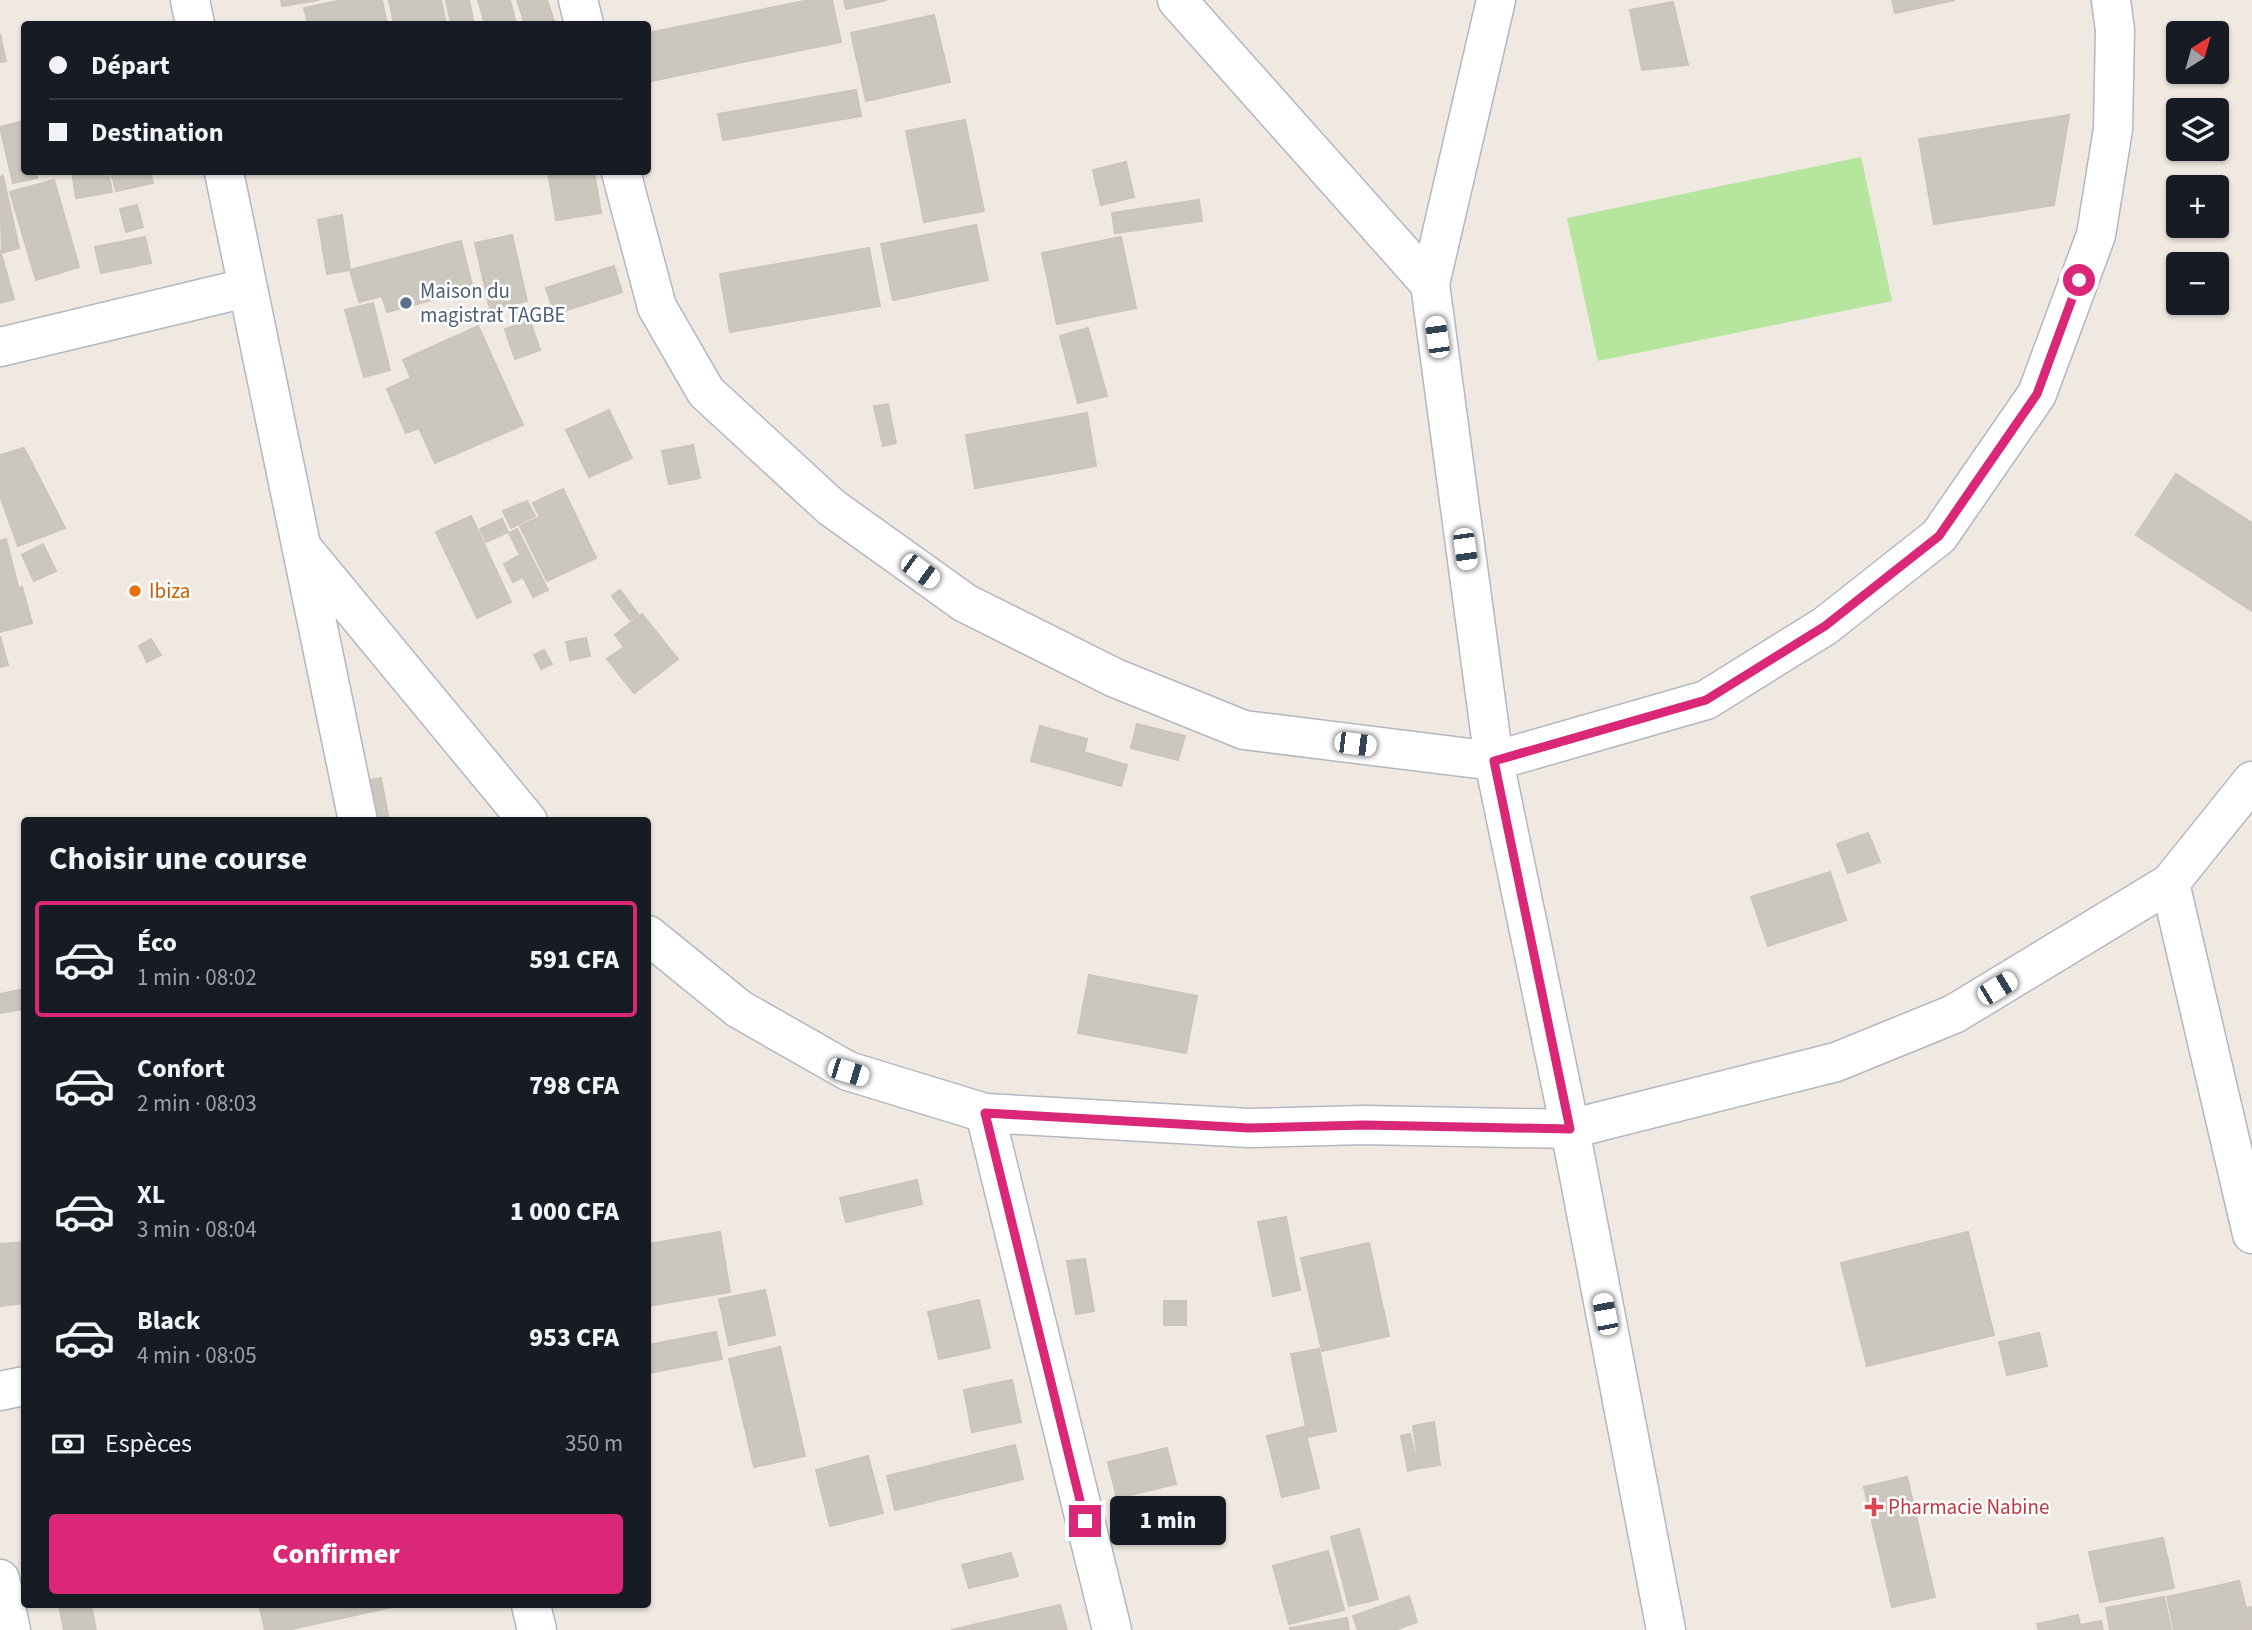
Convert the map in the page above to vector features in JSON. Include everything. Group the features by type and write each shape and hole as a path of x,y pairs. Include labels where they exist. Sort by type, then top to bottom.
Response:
{"street":[{"path":"190,0 194,21"},
{"path":"578,0 583,21"},
{"path":"1177,0 1430,284"},
{"path":"1496,0 1430,284 1494,761 1570,1129 1667,1630"},
{"path":"622,175 657,307 706,392 831,507 965,603 1115,678 1244,730 1494,761 1706,700 1825,626 1939,536 2037,394 2096,235 2113,130 2115,30 2111,0"},
{"path":"224,175 357,817"},
{"path":"0,347 246,288"},
{"path":"301,546 525,817"},
{"path":"651,937 739,1009 848,1072 985,1113 1249,1128 1364,1125 1570,1129 1836,1062 1942,1019 2170,883 2252,781"},
{"path":"2170,883 2252,1234"},
{"path":"985,1113 1112,1630"},
{"path":"0,1391 21,1387"},
{"path":"0,1579 12,1630"},
{"path":"532,1608 537,1630"}],"green space":[{"path":"1861,157 1892,301 1598,361 1567,218"}],"building":[{"path":"281,0 319,0 282,6"},
{"path":"342,0 382,0 386,21 307,21 304,8"},
{"path":"389,0 441,0 445,21 393,21"},
{"path":"446,0 469,0 473,21 450,21"},
{"path":"478,0 510,0 515,21 484,21"},
{"path":"517,0 547,0 554,21 524,21"},
{"path":"809,0 832,0 841,42 651,81 651,32"},
{"path":"844,0 887,0 846,9"},
{"path":"1892,0 1955,0 1895,13"},
{"path":"1673,2 1688,65 1642,70 1630,10"},
{"path":"934,15 950,82 866,101 851,33"},
{"path":"0,34 6,61 0,62"},
{"path":"856,90 861,116 723,140 718,114"},
{"path":"2069,115 2054,205 1934,224 1919,139"},
{"path":"965,120 984,211 924,222 906,131"},
{"path":"21,122 21,175 36,175 37,178 13,183 0,127"},
{"path":"1126,162 1134,197 1101,205 1093,170"},
{"path":"72,175 109,175 112,192 76,198"},
{"path":"112,175 151,175 153,183 116,191"},
{"path":"548,175 595,175 601,213 556,220"},
{"path":"3,176 19,248 2,253 0,177"},
{"path":"54,180 79,267 36,280 10,192"},
{"path":"1199,200 1202,221 1115,233 1112,213"},
{"path":"137,205 143,227 126,232 120,209"},
{"path":"342,215 350,270 327,274 318,220"},
{"path":"976,225 988,280 893,300 881,244"},
{"path":"512,235 527,301 490,309 475,243"},
{"path":"145,237 151,263 101,273 95,247"},
{"path":"1121,237 1136,308 1057,324 1042,253"},
{"path":"461,241 473,289 387,312 382,296 359,302 350,270"},
{"path":"869,248 880,306 730,332 720,274"},
{"path":"0,250 14,299 0,303"},
{"path":"614,266 622,292 555,314 546,288"},
{"path":"373,303 390,370 364,377 345,310"},
{"path":"530,321 540,350 515,359 505,329"},
{"path":"478,326 523,425 435,463 419,428 406,433 387,389 411,378 403,360"},
{"path":"1088,328 1107,396 1078,403 1060,336"},
{"path":"888,404 896,443 883,446 874,406"},
{"path":"609,410 632,458 589,477 566,430"},
{"path":"1087,413 1096,466 975,488 966,435"},
{"path":"693,445 700,478 669,484 662,451"},
{"path":"24,448 65,528 18,546 0,496 0,455"},
{"path":"2176,474 2252,523 2252,611 2136,535"},
{"path":"563,489 596,558 547,581 520,526 540,517 533,503"},
{"path":"527,501 535,516 511,528 503,511"},
{"path":"471,516 511,602 477,618 436,532"},
{"path":"502,519 508,532 486,542 480,529"},
{"path":"517,529 548,590 533,597 523,577 513,582 504,564 520,555 509,533"},
{"path":"6,539 18,586 0,591 0,541"},
{"path":"43,544 56,571 34,581 22,555"},
{"path":"22,587 32,623 0,632 0,593"},
{"path":"620,590 638,614 630,620 612,596"},
{"path":"642,614 678,659 634,693 607,659 624,647 615,635"},
{"path":"0,636 8,665 0,667"},
{"path":"586,638 590,656 570,660 566,642"},
{"path":"151,639 161,655 147,662 139,646"},
{"path":"544,650 552,664 541,669 534,655"},
{"path":"1137,724 1185,736 1178,760 1131,748"},
{"path":"1040,726 1087,739 1084,752 1127,765 1121,786 1031,761"},
{"path":"381,778 388,817 372,817 365,781"},
{"path":"1868,833 1880,862 1848,873 1837,844"},
{"path":"1830,872 1846,920 1768,946 1751,897"},
{"path":"1089,975 1197,996 1186,1053 1078,1033"},
{"path":"21,990 21,1010 0,1013 0,994"},
{"path":"917,1180 922,1204 846,1222 840,1198"},
{"path":"1286,1217 1300,1290 1273,1296 1258,1222"},
{"path":"720,1232 730,1292 651,1305 651,1244"},
{"path":"1968,1232 1994,1335 1867,1366 1841,1263"},
{"path":"21,1242 21,1303 0,1306 0,1244"},
{"path":"1369,1243 1389,1336 1322,1351 1301,1258"},
{"path":"1085,1259 1094,1311 1076,1314 1067,1261"},
{"path":"765,1290 775,1335 729,1345 719,1299"},
{"path":"979,1300 990,1348 939,1359 928,1312"},
{"path":"1164,1301 1186,1301 1186,1325 1164,1325"},
{"path":"716,1332 722,1359 651,1372 651,1344"},
{"path":"2039,1333 2047,1366 2007,1375 1999,1342"},
{"path":"780,1347 805,1456 754,1467 729,1359"},
{"path":"1319,1349 1336,1431 1308,1437 1291,1354"},
{"path":"1012,1380 1021,1422 972,1432 964,1390"},
{"path":"1434,1422 1440,1465 1419,1468 1413,1426"},
{"path":"1304,1427 1319,1488 1282,1497 1267,1436"},
{"path":"1410,1434 1418,1468 1408,1471 1401,1436"},
{"path":"1015,1445 1023,1479 895,1510 887,1476"},
{"path":"1167,1448 1176,1484 1117,1498 1108,1462"},
{"path":"868,1456 883,1513 830,1526 816,1470"},
{"path":"1907,1477 1935,1597 1892,1607 1864,1487"},
{"path":"1359,1529 1378,1599 1349,1606 1331,1537"},
{"path":"2163,1538 2174,1588 2100,1602 2089,1552"},
{"path":"1328,1551 1344,1610 1289,1624 1273,1566"},
{"path":"1011,1553 1018,1576 969,1588 962,1565"},
{"path":"2239,1581 2246,1608 2252,1607 2252,1630 2174,1630 2167,1597"},
{"path":"1409,1596 1417,1622 1395,1630 1358,1630 1353,1616"},
{"path":"2164,1597 2171,1630 2110,1630 2106,1608"},
{"path":"1060,1605 1067,1630 951,1630"},
{"path":"60,1608 92,1608 96,1630 64,1630"},
{"path":"260,1608 388,1608 287,1630 265,1630"},
{"path":"2078,1615 2080,1625 2101,1621 2103,1630 2039,1630 2037,1624"},
{"path":"1347,1618 1349,1630 1290,1630 1290,1628"}],"place":[{"name":"Maison du magistrat TAGBE","path":"406,303"},
{"name":"Ibiza","path":"135,591"},
{"name":"Pharmacie Nabine","path":"1874,1507"}],"route":[{"path":"1085,1521 985,1113 1249,1128 1364,1125 1570,1129 1494,761 1706,700 1825,626 1939,536 2037,394 2079,280"}]}
